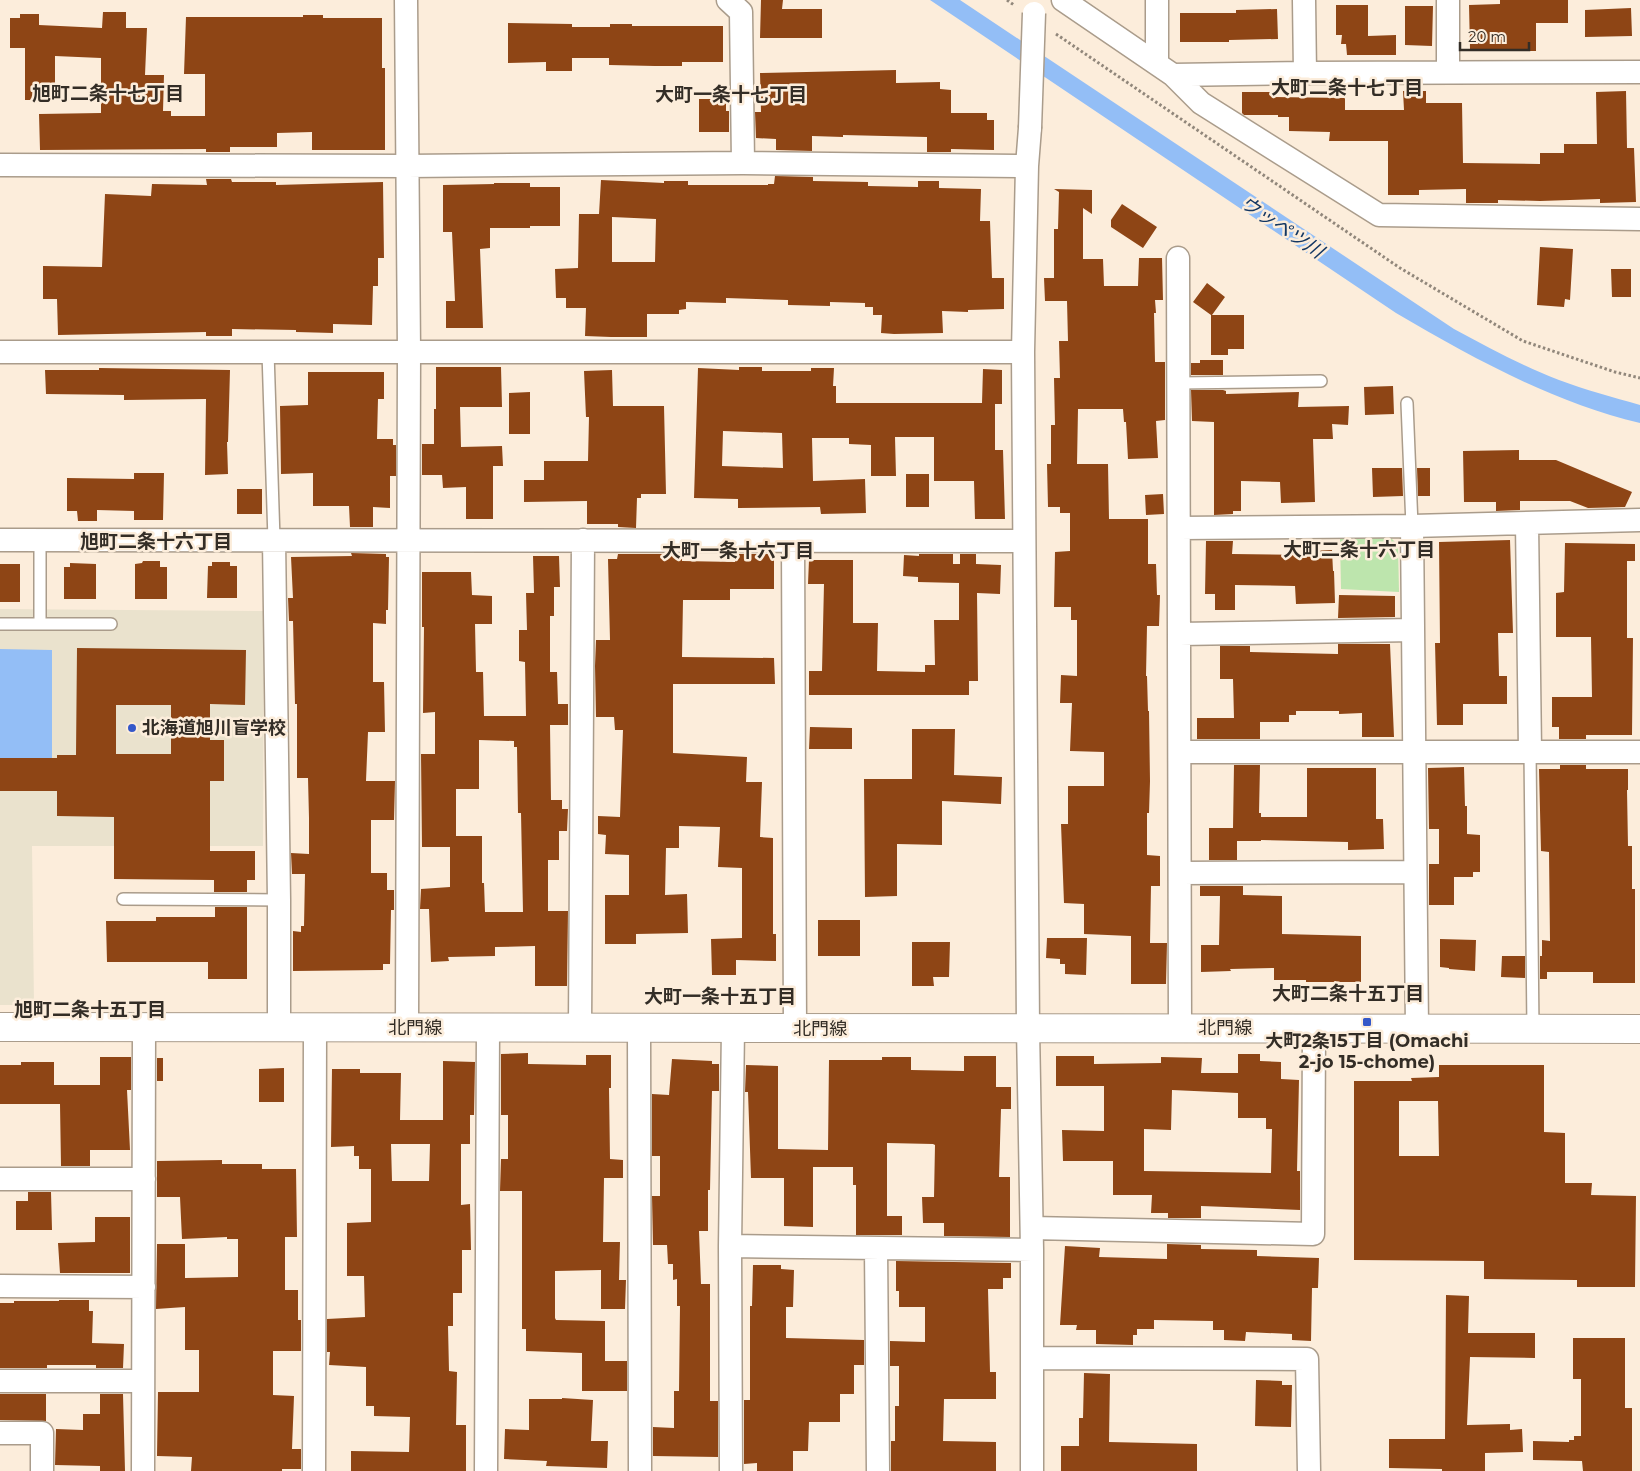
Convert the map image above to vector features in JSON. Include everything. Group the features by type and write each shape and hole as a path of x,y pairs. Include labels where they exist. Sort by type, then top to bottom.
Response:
{"street":[{"path":"406,0 409,351 407,1029"},
{"path":"728,0 741,12 743,163"},
{"path":"1063,0 1165,69 1201,103 1379,215 1640,219"},
{"path":"1157,0 1165,69"},
{"path":"1304,0 1305,73"},
{"path":"1448,0 1448,72"},
{"path":"1032,1471 1032,1239 1028,1028 1024,352 1027,166 1034,7"},
{"path":"1165,69 1305,73 1640,72"},
{"path":"0,165 407,166 743,163 1027,166"},
{"path":"1178,258 1180,383 1180,1028"},
{"path":"0,352 1024,352"},
{"path":"1180,528 1412,526 1640,520"},
{"path":"1527,523 1530,751"},
{"path":"1412,526 1417,1029"},
{"path":"0,540 793,540 1024,542"},
{"path":"274,540 279,1028"},
{"path":"580,1028 582,540"},
{"path":"793,540 795,1029"},
{"path":"1180,634 1413,630"},
{"path":"1180,752 1640,752"},
{"path":"1181,872 1415,872"},
{"name":"北門線","path":"0,1027 407,1029 1640,1029"},
{"path":"143,1471 144,1028"},
{"path":"314,1471 315,1028"},
{"path":"486,1471 488,1028"},
{"path":"639,1028 640,1471"},
{"path":"731,1471 730,1246 733,1028"},
{"path":"730,1246 876,1248 1032,1239 1313,1234 1314,1028"},
{"path":"0,1179 144,1179"},
{"path":"876,1248 878,1471"},
{"path":"0,1286 144,1288"},
{"path":"1032,1358 1307,1359 1309,1471"},
{"path":"0,1381 143,1381"},
{"path":"0,1433 42,1433 42,1471"}],"lane":[{"path":"268,352 274,540"},
{"path":"1180,383 1320,382"},
{"path":"1406,403 1412,526"},
{"path":"40,540 40,624"},
{"path":"0,624 111,624"},
{"path":"1530,751 1533,1029"},
{"path":"122,899 279,900"}],"shaded area":[{"name":"北海道旭川盲学校","path":"0,609 264,611 263,846 32,846 34,1005 0,1005"}],"green space":[{"path":"1391,538 1398,545 1399,592 1341,589 1340,539"}],"water":[{"name":"ウッペツ川","path":"930,0 960,0 1454,329 1545,375 1640,405 1640,423 1607,414 1544,391 1484,362 1396,313"},
{"path":"0,649 52,650 52,758 0,758"}],"building":[{"path":"761,0 783,0 782,9 822,9 822,38 760,38"},
{"path":"1500,0 1568,0 1568,23 1536,23 1536,51 1470,49 1469,5 1500,4"},
{"path":"1336,5 1368,5 1368,36 1396,35 1396,55 1347,55 1346,44 1341,44 1342,35 1336,35"},
{"path":"1405,6 1433,6 1432,46 1405,45"},
{"path":"1631,8 1632,36 1585,37 1585,10"},
{"path":"1277,9 1278,39 1180,42 1180,13 1236,13 1236,10"},
{"path":"103,12 126,12 126,28 147,28 145,75 164,75 163,111 171,111 171,116 205,116 205,74 184,74 186,17 303,17 303,15 323,15 323,18 382,18 382,68 385,68 385,150 312,150 312,132 277,133 277,147 230,147 230,152 206,152 206,149 40,150 39,114 101,113 101,58 55,56 55,100 25,100 25,48 10,48 10,18 20,18 20,14 39,14 39,25 102,28"},
{"path":"508,23 572,24 572,27 610,27 610,24 632,24 632,26 723,26 723,62 682,62 682,66 609,65 609,58 572,58 572,71 546,71 546,62 508,63"},
{"path":"896,70 896,83 940,82 940,89 951,90 951,113 987,113 987,120 994,120 994,150 951,149 951,152 927,152 927,137 843,135 843,137 812,136 812,151 776,150 776,139 756,138 755,112 761,112 760,73"},
{"path":"1403,91 1426,91 1426,103 1462,103 1463,163 1540,164 1540,153 1564,153 1564,144 1597,144 1596,92 1626,91 1627,148 1634,148 1636,202 1600,203 1600,199 1498,200 1498,203 1466,203 1466,189 1419,190 1419,195 1388,195 1388,141 1329,141 1330,132 1289,131 1289,117 1278,117 1278,115 1244,115 1242,113 1242,92 1273,92 1273,97 1345,98 1345,110 1404,110"},
{"path":"699,99 726,99 726,111 729,111 729,132 699,132"},
{"path":"775,176 813,177 813,181 868,182 868,186 918,187 918,181 939,181 939,188 981,189 980,221 990,221 992,278 1004,278 1004,309 968,310 968,312 942,311 943,333 894,334 881,333 882,315 873,315 873,307 865,307 865,303 830,302 830,306 788,305 788,300 726,298 726,303 686,302 686,309 679,310 679,314 647,314 647,337 611,337 585,336 586,308 566,308 566,298 556,298 555,269 578,268 579,214 599,214 601,180 664,183 664,181 688,181 688,185 774,184","holes":["612,217 656,219 655,262 612,262"]},
{"path":"206,179 231,179 232,182 276,182 276,185 383,182 384,258 378,258 378,286 373,286 372,325 333,324 333,333 296,332 296,330 232,329 232,336 206,336 206,332 58,335 57,299 43,299 43,266 102,267 105,194 151,196 152,184 207,185"},
{"path":"530,183 530,187 560,187 560,226 490,228 490,248 480,249 483,328 446,328 446,301 455,301 452,232 443,232 443,185"},
{"path":"1054,189 1092,190 1092,214 1083,208 1083,259 1103,259 1104,286 1138,286 1139,258 1162,258 1163,300 1155,300 1156,313 1154,313 1155,362 1165,362 1165,420 1156,421 1158,458 1128,459 1126,422 1124,422 1123,409 1078,409 1077,464 1108,464 1109,519 1148,519 1148,564 1156,564 1157,595 1160,595 1159,626 1147,626 1146,676 1149,711 1150,781 1149,813 1147,813 1147,855 1160,856 1160,886 1151,886 1150,943 1167,943 1166,984 1131,984 1131,936 1084,934 1084,904 1064,903 1061,824 1068,824 1068,786 1104,786 1104,752 1070,751 1072,703 1060,703 1061,675 1077,676 1077,620 1071,620 1071,607 1054,607 1055,552 1070,551 1070,513 1060,513 1060,507 1048,507 1047,464 1051,464 1051,425 1055,425 1054,378 1060,378 1059,341 1068,341 1067,301 1045,301 1044,278 1054,278 1054,229 1058,229 1059,192"},
{"path":"1122,204 1157,227 1143,248 1111,227 1111,220"},
{"path":"1540,247 1573,249 1570,300 1565,299 1564,307 1537,305"},
{"path":"1611,269 1631,269 1631,297 1612,297"},
{"path":"1207,283 1225,297 1212,315 1244,315 1244,349 1228,349 1228,355 1211,355 1211,315 1193,302"},
{"path":"1200,360 1223,360 1223,375 1191,375 1191,363 1200,363"},
{"path":"436,367 501,367 502,407 460,407 461,447 502,446 503,466 493,466 493,519 466,519 466,487 443,488 442,475 422,475 422,444 434,444"},
{"path":"739,367 762,367 762,371 811,371 811,368 834,368 833,386 836,386 836,403 982,403 983,369 1002,370 1002,404 995,404 995,450 1003,450 1005,519 975,519 974,481 934,481 934,437 895,437 896,476 871,476 871,445 849,444 849,438 812,438 813,481 865,479 866,513 821,514 820,507 738,508 738,499 694,498 698,368 739,370","holes":["723,431 782,433 783,468 722,466"]},
{"path":"99,368 230,370 227,442 228,474 205,475 206,399 124,400 124,395 46,394 45,370 99,370"},
{"path":"612,370 613,406 664,406 666,494 641,494 641,498 637,498 636,528 618,527 618,524 587,524 587,501 524,502 524,480 544,480 544,461 588,461 589,417 586,417 584,371"},
{"path":"308,372 384,372 384,399 378,399 377,439 393,439 393,445 396,445 396,476 390,476 390,508 373,507 373,527 350,527 349,506 313,506 313,473 281,474 280,406 308,405"},
{"path":"1393,386 1394,414 1365,415 1364,387"},
{"path":"1191,390 1223,390 1226,391 1226,394 1299,392 1298,407 1349,406 1348,425 1332,424 1333,439 1313,439 1315,502 1281,503 1280,482 1241,481 1241,511 1233,511 1233,514 1214,515 1214,422 1192,421"},
{"path":"530,392 530,434 509,434 509,393"},
{"path":"1519,450 1519,460 1556,460 1632,492 1625,507 1588,508 1570,501 1520,501 1520,510 1496,511 1496,502 1464,502 1463,451"},
{"path":"1372,468 1402,468 1403,496 1373,497"},
{"path":"1417,468 1430,468 1430,496 1418,496"},
{"path":"134,473 164,473 163,520 134,520 134,511 97,510 97,521 78,521 77,511 67,511 67,478 134,479"},
{"path":"906,474 929,474 929,507 906,507"},
{"path":"237,489 262,489 262,514 237,514"},
{"path":"1163,494 1164,514 1146,515 1145,495"},
{"path":"1510,540 1513,633 1498,633 1499,676 1507,676 1507,704 1463,704 1463,725 1437,725 1435,643 1440,643 1439,542"},
{"path":"1206,541 1233,541 1232,554 1311,555 1311,551 1332,550 1335,603 1296,604 1295,586 1235,585 1235,610 1215,610 1215,594 1205,594"},
{"path":"1565,543 1635,544 1635,561 1627,561 1627,638 1633,638 1632,735 1586,735 1586,739 1559,739 1559,727 1552,727 1552,697 1592,697 1591,637 1556,637 1556,593 1564,592"},
{"path":"351,553 386,554 386,557 389,557 386,624 373,623 373,682 384,682 385,732 368,732 366,781 395,781 394,820 371,820 371,873 387,873 387,890 394,890 394,910 391,910 390,964 383,964 383,970 293,971 293,931 301,932 301,926 304,926 305,874 292,874 291,853 309,854 309,818 308,778 297,778 297,704 295,704 293,621 289,621 288,598 293,598 291,557 352,556"},
{"path":"618,554 682,554 682,561 735,562 735,554 774,554 774,589 730,589 730,600 683,600 682,657 774,658 775,684 673,684 673,753 747,757 746,782 762,782 760,837 773,838 773,934 776,934 776,961 736,960 736,975 712,975 711,939 742,938 742,868 718,867 720,827 679,826 679,848 666,848 665,895 687,894 688,933 636,934 636,944 605,944 605,895 629,895 629,855 605,854 606,835 598,834 598,816 620,817 623,730 615,730 614,717 596,717 595,666 596,640 610,640 608,559 617,559"},
{"path":"919,554 953,554 953,564 960,564 960,554 976,554 976,564 1001,565 1000,594 977,593 978,681 969,681 969,695 809,695 809,671 822,671 824,584 808,584 809,560 853,560 853,623 878,623 877,671 925,672 925,665 935,665 934,620 959,620 959,583 918,582 918,577 903,576 904,555 919,556"},
{"path":"533,556 559,556 560,587 554,587 554,616 550,616 550,672 557,672 558,704 568,704 568,725 550,725 551,800 562,800 562,809 568,809 567,831 559,831 559,860 548,860 548,911 568,911 567,986 535,986 535,946 495,947 495,956 448,957 449,961 431,962 429,909 420,909 421,889 450,887 450,847 422,847 421,754 435,754 435,712 423,713 424,627 422,627 422,572 471,572 472,595 492,596 492,624 475,624 476,672 483,672 484,716 526,716 525,662 519,661 519,630 527,630 526,593 534,593","holes":["479,740 514,741 514,747 517,747 518,813 521,813 523,912 485,912 484,883 482,883 482,836 456,836 456,789 479,789"]},
{"path":"143,561 160,561 160,567 167,567 167,599 135,599 135,564 142,563"},
{"path":"212,562 230,562 230,566 237,566 237,598 207,598 208,566 212,566"},
{"path":"70,563 96,564 96,599 64,599 64,567 70,567"},
{"path":"0,564 20,564 20,602 0,602"},
{"path":"1339,595 1395,596 1395,617 1338,618"},
{"path":"1338,644 1390,644 1394,737 1362,737 1362,713 1339,714 1339,711 1296,711 1296,715 1289,715 1289,722 1260,722 1260,739 1197,739 1197,718 1234,718 1233,679 1220,679 1220,646 1250,646 1250,652 1338,654"},
{"path":"77,648 246,650 245,705 210,704 210,740 224,740 224,781 210,781 210,851 255,851 255,880 247,880 247,892 214,892 214,880 114,879 114,817 57,816 57,791 0,791 0,758 57,758 57,755 76,755","holes":["116,705 171,705 171,754 116,754"]},
{"path":"810,727 852,728 852,749 809,749"},
{"path":"912,729 955,729 954,775 1002,777 1001,804 942,801 942,845 897,844 897,896 865,897 864,779 912,779"},
{"path":"1234,765 1260,765 1259,813 1261,813 1261,817 1307,817 1307,768 1376,768 1376,819 1383,819 1384,849 1348,850 1348,842 1237,841 1237,860 1209,860 1209,828 1233,828"},
{"path":"1560,765 1586,765 1586,769 1628,769 1628,846 1632,846 1632,889 1635,889 1635,983 1593,983 1593,972 1547,972 1547,979 1540,979 1542,940 1550,941 1549,852 1541,851 1539,769 1560,769"},
{"path":"1464,767 1467,834 1480,835 1480,872 1473,872 1473,877 1454,877 1454,905 1429,905 1429,864 1439,864 1439,829 1429,829 1428,768"},
{"path":"1200,886 1243,886 1243,895 1282,896 1282,934 1361,936 1361,982 1274,980 1274,968 1201,972 1201,945 1219,945 1220,896 1200,896"},
{"path":"215,907 247,907 247,979 208,979 208,962 107,962 106,921 156,921 156,917 215,917"},
{"path":"818,920 860,920 860,956 818,956"},
{"path":"1047,938 1087,938 1086,975 1065,974 1065,964 1060,964 1060,959 1046,958"},
{"path":"1440,939 1476,940 1475,971 1440,967"},
{"path":"912,942 950,942 949,977 933,977 934,986 912,986"},
{"path":"1502,956 1525,956 1525,978 1501,977"},
{"path":"528,1053 528,1064 586,1065 586,1055 611,1055 611,1088 609,1088 610,1159 623,1160 623,1178 604,1178 603,1242 620,1242 619,1280 626,1280 625,1309 601,1309 601,1270 555,1271 555,1318 556,1320 605,1321 605,1361 627,1361 627,1391 582,1391 582,1353 526,1351 526,1329 522,1329 522,1191 500,1191 501,1159 508,1159 508,1115 501,1115 501,1054"},
{"path":"1238,1054 1260,1054 1260,1061 1281,1062 1281,1079 1299,1080 1297,1171 1300,1171 1300,1210 1201,1206 1201,1218 1168,1218 1168,1213 1151,1213 1152,1195 1113,1195 1113,1161 1063,1161 1062,1130 1104,1131 1104,1086 1056,1086 1056,1056 1094,1056 1094,1064 1161,1063 1161,1057 1202,1058 1201,1073 1238,1073","holes":["1172,1090 1238,1093 1238,1118 1266,1118 1266,1129 1272,1129 1271,1173 1144,1171 1144,1129 1171,1130"]},
{"path":"964,1056 996,1056 996,1087 1011,1087 1011,1109 1001,1109 999,1177 1010,1177 1010,1237 944,1236 944,1223 923,1223 922,1197 934,1197 935,1145 933,1144 887,1143 887,1216 902,1216 902,1235 856,1235 856,1185 853,1185 853,1167 813,1167 813,1227 784,1226 784,1178 751,1178 748,1092 745,1092 746,1065 778,1066 778,1149 828,1150 829,1060 882,1060 882,1057 911,1057 911,1070 964,1071"},
{"path":"100,1057 131,1057 131,1090 127,1090 130,1150 90,1150 90,1166 61,1166 60,1104 0,1104 0,1065 21,1065 21,1062 54,1062 54,1085 100,1085"},
{"path":"157,1058 163,1058 163,1081 157,1081"},
{"path":"672,1059 712,1061 712,1064 719,1064 719,1091 712,1091 708,1231 699,1231 701,1284 710,1284 710,1401 718,1401 718,1457 653,1456 653,1427 674,1428 674,1391 679,1391 680,1306 677,1306 677,1279 673,1280 673,1264 668,1264 667,1245 653,1245 652,1196 660,1196 660,1156 652,1156 652,1094 669,1095"},
{"path":"443,1061 475,1062 474,1115 470,1115 470,1144 461,1144 461,1205 470,1204 471,1250 462,1250 462,1293 453,1293 453,1326 448,1326 449,1371 457,1372 456,1425 466,1425 466,1471 351,1471 351,1451 409,1452 410,1417 374,1416 374,1406 366,1406 366,1367 329,1365 330,1352 327,1352 327,1319 365,1317 364,1276 347,1276 347,1223 371,1222 371,1169 359,1169 359,1156 354,1156 354,1146 331,1147 332,1069 360,1069 360,1073 401,1073 400,1120 443,1120","holes":["391,1144 430,1144 429,1181 392,1181"]},
{"path":"1439,1065 1544,1065 1544,1132 1565,1133 1565,1183 1592,1183 1591,1195 1636,1196 1635,1287 1577,1287 1577,1280 1484,1279 1484,1261 1354,1260 1354,1081 1412,1081 1411,1078 1439,1077","holes":["1399,1101 1438,1101 1439,1156 1399,1156"]},
{"path":"284,1068 284,1102 259,1102 259,1069"},
{"path":"222,1160 222,1164 262,1164 262,1169 296,1169 297,1237 285,1237 285,1290 298,1290 298,1320 301,1320 301,1351 273,1351 273,1395 294,1396 292,1449 301,1449 301,1469 282,1469 282,1471 191,1471 192,1457 157,1456 158,1392 199,1392 199,1350 185,1350 185,1307 156,1309 157,1244 185,1244 185,1278 238,1277 238,1239 227,1239 227,1237 182,1239 180,1197 157,1197 157,1161"},
{"path":"28,1192 51,1192 52,1230 16,1230 16,1201 28,1201"},
{"path":"95,1217 130,1217 130,1273 60,1273 58,1243 95,1242"},
{"path":"1167,1244 1201,1245 1201,1249 1257,1250 1257,1256 1319,1258 1318,1288 1312,1288 1311,1341 1292,1340 1292,1334 1246,1332 1245,1341 1224,1340 1224,1330 1213,1330 1213,1321 1154,1320 1154,1329 1137,1329 1137,1335 1133,1335 1133,1345 1096,1344 1096,1330 1076,1330 1077,1325 1060,1325 1065,1246 1100,1248 1099,1257 1167,1259"},
{"path":"896,1261 1011,1263 1011,1278 1003,1278 1003,1289 988,1289 990,1372 996,1372 996,1399 944,1399 943,1441 996,1442 996,1471 891,1471 891,1441 895,1441 895,1406 899,1406 899,1366 890,1366 890,1341 925,1342 925,1307 899,1307 899,1291 896,1291"},
{"path":"753,1265 781,1265 781,1269 794,1270 793,1307 786,1307 786,1338 864,1340 864,1365 854,1365 854,1394 840,1394 840,1422 809,1422 808,1451 793,1451 793,1471 757,1471 757,1463 744,1464 744,1400 750,1400 750,1306 752,1306"},
{"path":"1446,1295 1469,1296 1468,1333 1535,1333 1535,1358 1470,1357 1467,1425 1510,1424 1510,1430 1522,1429 1523,1452 1485,1453 1485,1471 1389,1468 1389,1439 1445,1439"},
{"path":"89,1300 89,1311 93,1311 92,1343 124,1344 123,1368 96,1368 96,1365 47,1365 47,1368 0,1368 0,1303"},
{"path":"1573,1338 1625,1338 1625,1408 1632,1408 1632,1471 1583,1471 1582,1461 1533,1460 1533,1441 1569,1442 1569,1440 1574,1440 1574,1436 1581,1436 1581,1379 1573,1379"},
{"path":"1084,1373 1110,1374 1109,1442 1197,1444 1197,1471 1061,1471 1061,1446 1079,1446 1079,1418 1083,1418"},
{"path":"1256,1380 1282,1381 1282,1385 1292,1385 1291,1427 1255,1426"},
{"path":"0,1394 46,1394 46,1421 0,1420"},
{"path":"100,1394 123,1394 125,1471 100,1471 100,1466 55,1465 56,1429 83,1430 83,1414 100,1414"},
{"path":"562,1398 593,1400 591,1441 608,1441 607,1468 546,1466 547,1461 504,1459 505,1429 529,1430 529,1399"}],"place":[{"name":"北海道旭川盲学校","path":"132,728"},
{"name":"大町2条15丁目 (Omachi 2-jo 15-chome)","path":"1367,1022"}],"district":[{"name":"大町二条十七丁目","path":"1347,87"},
{"name":"旭町二条十七丁目","path":"108,93"},
{"name":"大町一条十七丁目","path":"731,94"},
{"name":"旭町二条十六丁目","path":"156,541"},
{"name":"大町二条十六丁目","path":"1359,549"},
{"name":"大町一条十六丁目","path":"738,550"},
{"name":"大町二条十五丁目","path":"1348,993"},
{"name":"大町一条十五丁目","path":"720,996"},
{"name":"旭町二条十五丁目","path":"90,1009"}]}
